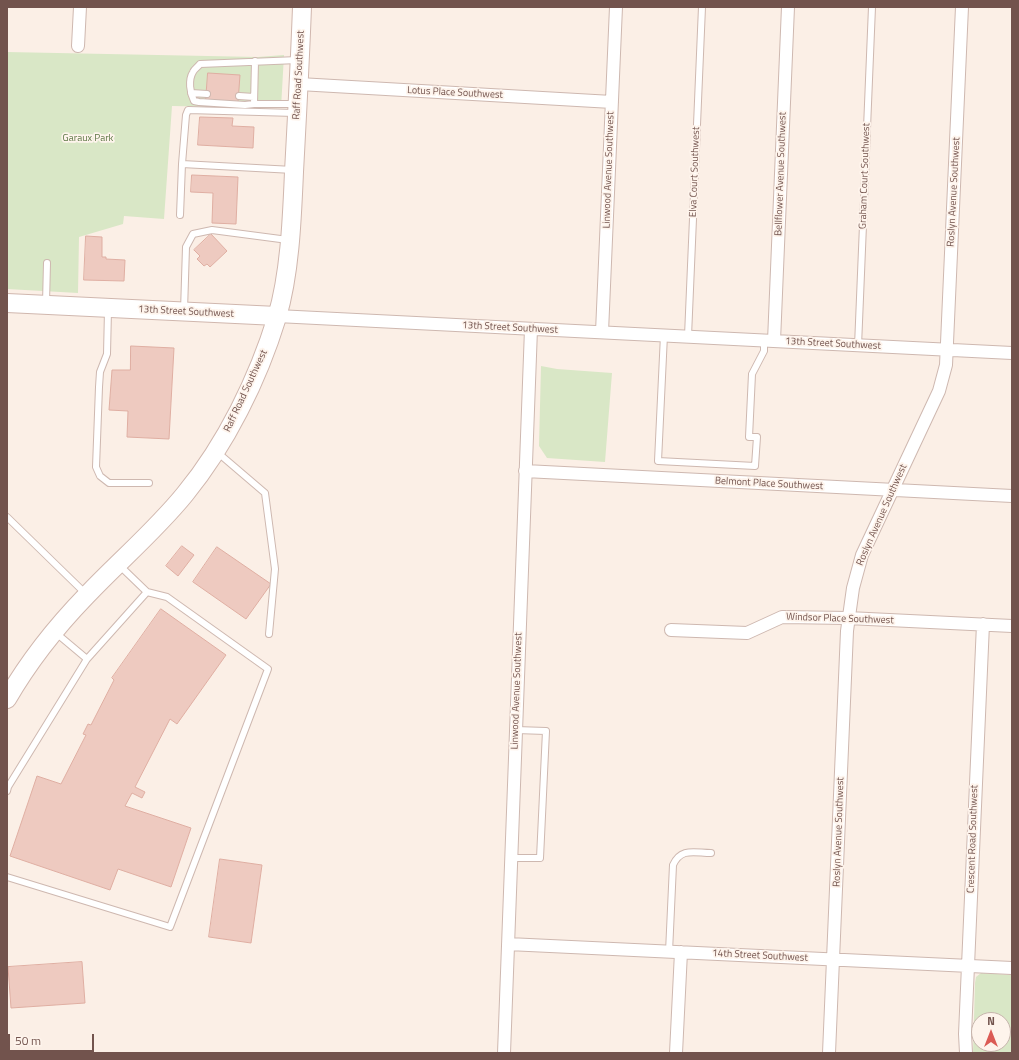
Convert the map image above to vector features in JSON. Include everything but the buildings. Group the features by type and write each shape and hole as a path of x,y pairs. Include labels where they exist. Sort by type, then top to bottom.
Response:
{"main road":[{"name":"Raff Road Southwest","path":"7,699 29,664 54,632 87,595 169,513 197,478 229,429 252,382 277,316 284,285 290,241 302,7"},
{"name":"13th Street Southwest","path":"7,303 277,316"}],"street":[{"path":"78,46 80,7"},
{"name":"Linwood Avenue Southwest","path":"602,332 616,7"},
{"name":"Bellflower Avenue Southwest","path":"769,341 788,7"},
{"name":"Roslyn Avenue Southwest","path":"829,1053 834,960 843,700 848,618 853,588 862,555 939,391 945,371 962,7"},
{"name":"Lotus Place Southwest","path":"299,84 612,102"},
{"name":"13th Street Southwest","path":"277,316 1012,353"},
{"name":"Linwood Avenue Southwest","path":"504,1053 531,329"},
{"name":"Belmont Place Southwest","path":"525,471 1012,496"},
{"name":"Windsor Place Southwest","path":"671,630 747,633 782,616 1012,626"},
{"name":"Crescent Road Southwest","path":"966,1053 965,1034 982,624"},
{"name":"14th Street Southwest","path":"508,944 1012,968"},
{"path":"675,952 676,1053"}],"lane":[{"name":"Elva Court Southwest","path":"688,336 702,7"},
{"name":"Graham Court Southwest","path":"858,346 872,7"},
{"path":"254,100 244,106 194,101 191,93 190,80 193,71 200,64 300,60"},
{"path":"254,100 255,61"},
{"path":"191,93 206,94"},
{"path":"239,96 297,109"},
{"path":"180,215 182,164 186,115 188,110 297,109"},
{"path":"182,164 294,171"},
{"path":"184,312 186,247 193,234 212,230 290,241"},
{"path":"46,305 47,263"},
{"path":"108,308 107,354 100,372 96,467 100,476 109,483 149,483"},
{"path":"664,335 658,461 755,466 757,438 749,437 752,374 769,341"},
{"path":"216,451 265,493 275,569 269,634"},
{"path":"7,517 87,595"},
{"path":"7,877 170,927 268,669 167,597 147,592 118,564"},
{"path":"7,788 87,659 147,592"},
{"path":"54,632 87,659"},
{"path":"511,858 540,858 546,731 516,730"},
{"path":"675,952 673,865 676,858 681,853 711,853"}],"green space":[{"name":"Garaux Park","path":"7,52 258,57 284,55 281,108 172,106 164,219 124,216 123,224 79,237 78,293 7,289"},
{"path":"541,366 557,369 612,373 605,462 547,458 539,446"},
{"path":"981,973 1012,975 1012,1053 973,1053 1011,1052 1011,1012 974,1012 976,977"}]}
